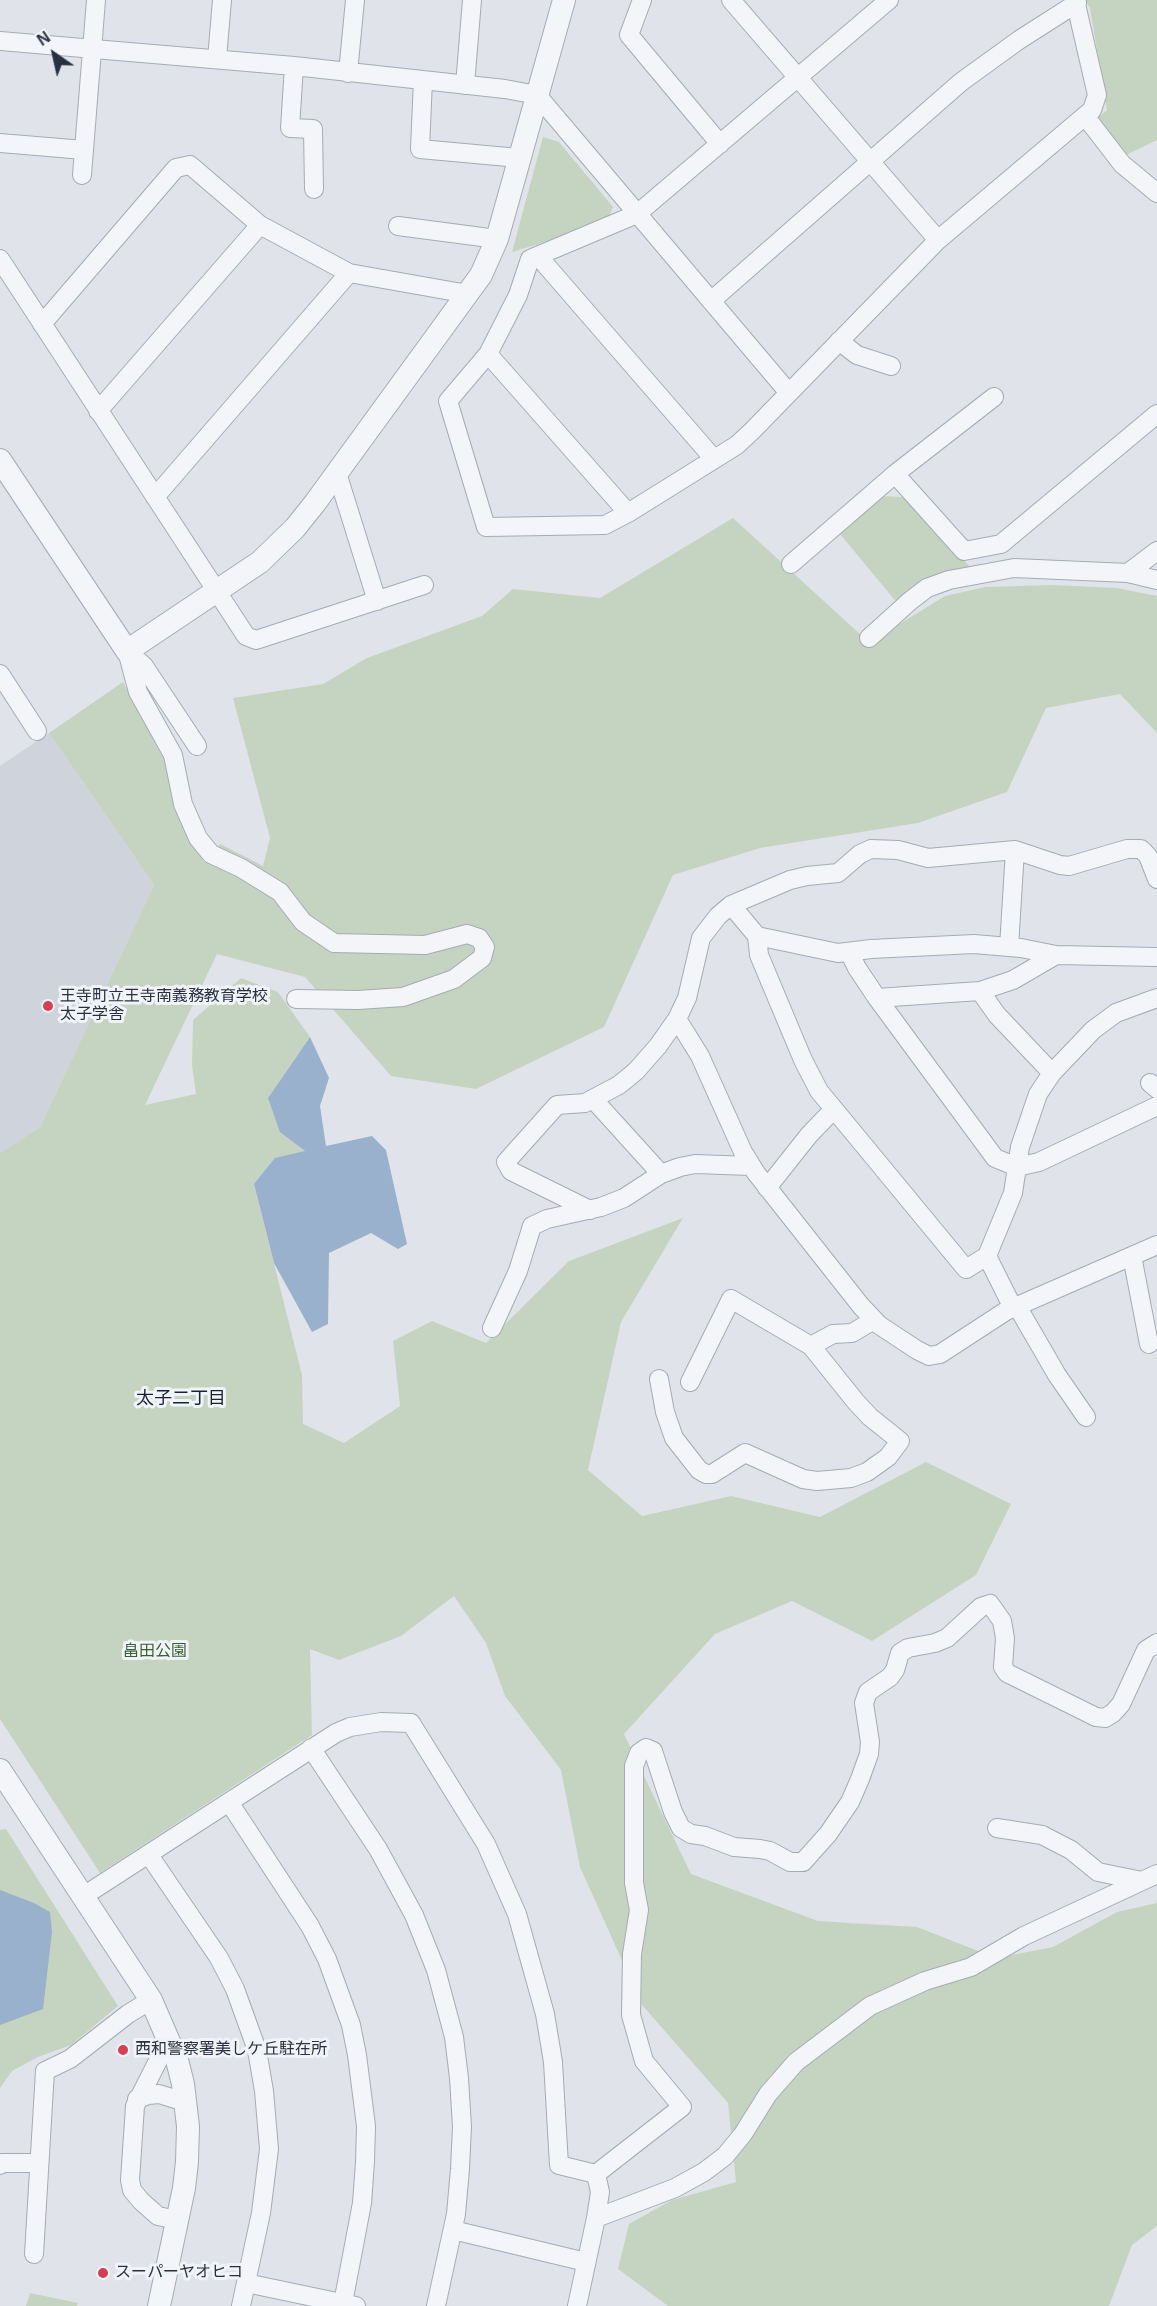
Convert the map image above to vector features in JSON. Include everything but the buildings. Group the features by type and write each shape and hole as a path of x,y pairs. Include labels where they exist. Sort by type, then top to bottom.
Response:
{"street":[{"path":"82,175 96,0"},
{"path":"217,59 222,0"},
{"path":"348,73 355,0"},
{"path":"465,85 472,0"},
{"path":"127,651 260,562 281,543 337,473 481,275 497,239 564,0"},
{"path":"642,0 629,35 720,144"},
{"path":"731,0 938,240"},
{"path":"711,301 986,61 1076,2 1097,95 1092,110 938,240 736,445 605,525 486,527 448,401 488,354 518,295 530,259 638,214 889,0"},
{"path":"0,40 294,66 537,95 789,393"},
{"path":"294,66 290,128 313,129 314,189"},
{"path":"423,80 420,149 519,158"},
{"path":"1085,116 1122,164 1157,193"},
{"path":"0,143 84,150"},
{"path":"42,324 176,168 190,165 260,225 349,273 468,294"},
{"path":"99,411 260,225"},
{"path":"398,226 497,239"},
{"path":"538,256 714,459"},
{"path":"0,259 246,636 256,640 424,585"},
{"path":"155,497 349,273"},
{"path":"839,341 857,355 891,366"},
{"path":"488,354 628,513"},
{"path":"791,564 895,474 994,398"},
{"path":"895,474 964,551 1001,544 1157,414"},
{"path":"0,460 127,651 144,666 197,746"},
{"path":"337,473 377,601"},
{"path":"983,547 984,573"},
{"path":"1128,573 1157,551"},
{"path":"869,638 927,588 949,580 1014,568 1128,573 1157,580"},
{"path":"127,651 138,692 173,755 183,804 198,838 211,854 241,868 280,892 303,922 334,943 425,945 467,934 479,938 485,947 482,958 454,979 403,997 358,1000 296,999"},
{"path":"0,674 36,731"},
{"path":"590,1210 510,1171 506,1162 557,1105 585,1103 619,1084 636,1071 658,1046 677,1019 687,998 701,938 718,916 731,905 790,880 838,873 860,854 871,849 898,850 928,858 1015,850 1060,865 1070,866 1127,849 1141,849 1148,856 1157,879"},
{"path":"1009,947 1015,850"},
{"path":"731,905 757,936 759,955 803,1060 819,1091 966,1269 987,1256 1013,1193 1020,1147 1038,1094 1052,1073 1093,1030 1116,1013 1157,998"},
{"path":"757,936 838,953 974,944 1056,954 1157,957"},
{"path":"849,952 877,998 995,1158 1017,1167 1039,1162 1157,1106"},
{"path":"877,998 980,991 1013,980 1056,954"},
{"path":"980,991 997,1015 1052,1073"},
{"path":"677,1019 700,1056 752,1166 767,1188 874,1320 929,1356 940,1354 981,1326 1015,1307 1157,1245"},
{"path":"593,1099 661,1174"},
{"path":"767,1188 790,1157 834,1108"},
{"path":"492,1328 518,1271 532,1226 547,1219 590,1210 624,1198 661,1174 680,1167 695,1164 752,1166"},
{"path":"987,1256 1015,1307 1086,1418"},
{"path":"1132,1256 1149,1344"},
{"path":"659,1379 665,1412 674,1438 699,1470 706,1474 712,1474 745,1454 810,1480 851,1478 867,1472 888,1457 900,1441 870,1417 810,1346 731,1299 690,1382"},
{"path":"810,1346 833,1334 852,1333 874,1320"},
{"path":"596,2174 682,2108 644,2061 631,2015 632,1954 639,1910 634,1883 634,1766 639,1753 646,1748 652,1751 673,1812 681,1828 691,1834 705,1836 734,1847 770,1851 790,1862 803,1862 828,1834 850,1802 860,1779 869,1754 870,1742 864,1703 868,1692 890,1677 895,1670 900,1653 908,1648 935,1643 947,1638 981,1607 990,1604 1002,1621 1005,1638 1003,1667 1006,1673 1096,1717 1105,1718 1121,1704 1146,1650 1157,1643"},
{"path":"82,1897 336,1733 350,1727 381,1722 411,1723 486,1844 517,1914 546,2014 553,2062 559,2165 596,2174"},
{"path":"311,1748 395,1879 414,1915 436,1970 454,2037 462,2127 460,2169 453,2230 436,2306"},
{"path":"0,1770 151,2000 179,2068 188,2126 187,2162 159,2306"},
{"path":"229,1802 310,1926 327,1959 351,2025 365,2116 362,2203 350,2305 246,2283"},
{"path":"997,1828 1042,1835 1071,1850 1098,1872 1150,1877"},
{"path":"149,1855 230,1978 249,2022 257,2050 264,2091 269,2149 261,2213 241,2306"},
{"path":"596,2218 675,2188 704,2172 724,2156 742,2134 768,2094 796,2062 870,2006 925,1981 971,1967 1024,1936 1150,1877"},
{"path":"34,2254 45,2071 70,2059 128,2014 151,2000"},
{"path":"169,2039 158,2065 135,2106 130,2180 132,2190 158,2216 177,2220"},
{"path":"137,2099 159,2094 185,2102"},
{"path":"0,2165 2,2163 39,2163"},
{"path":"577,2306 600,2192 596,2174"},
{"path":"453,2230 586,2262"}],"shaded area":[{"name":"王寺町立王寺南義務教育学校 太子学舎","path":"49,733 154,885 40,1127 0,1153 0,766"}],"green space":[{"path":"1085,0 1157,0 1157,140 1122,157 1093,122 1107,110 1090,8"},
{"path":"543,137 559,142 613,207 606,224 512,252"},
{"path":"882,496 903,497 970,567 945,573 898,604 840,534"},
{"name":"畠田公園","path":"733,518 873,646 901,623 945,596 985,587 1052,585 1117,588 1157,596 1157,733 1120,694 1046,708 1007,792 918,823 760,848 673,875 604,1027 476,1089 391,1076 305,977 217,954 145,1105 196,1094 192,1065 193,1020 241,978 278,992 310,1037 268,1098 305,1151 254,1184 302,1375 303,1424 344,1443 400,1406 393,1341 432,1321 486,1343 569,1261 683,1218 621,1322 588,1470 642,1516 731,1496 820,1517 926,1462 1011,1504 976,1575 872,1641 792,1601 715,1634 624,1734 691,1874 818,1921 917,1927 996,1958 1053,1947 1117,1912 1157,1903 1157,2226 1132,2245 1109,2306 668,2306 618,2269 629,2224 672,2200 736,2182 728,2103 642,2005 580,1867 561,1770 505,1696 486,1643 454,1596 401,1636 339,1660 310,1649 312,1735 100,1873 0,1719 0,1153 40,1127 154,885 49,733 123,682 164,760 174,796 192,842 204,862 220,844 263,866 270,838 233,698 323,684 367,658 482,616 513,589 600,598"},
{"path":"6,1829 118,2006 71,2045 38,2057 12,2071 0,2088 0,1830"},
{"path":"30,2293 78,2303 77,2306 26,2306"}],"water":[{"path":"310,1037 329,1078 320,1106 326,1146 372,1136 386,1150 407,1244 398,1249 371,1233 329,1253 328,1324 312,1332 274,1263 254,1184 275,1158 305,1151 280,1132 268,1098"},
{"path":"0,1890 50,1912 52,1932 43,2009 0,2025"}],"place":[{"name":"王寺町立王寺南義務教育学校 太子学舎","path":"48,1006"},
{"name":"西和警察署美しケ丘駐在所","path":"123,2050"},
{"name":"スーパーヤオヒコ","path":"103,2273"}],"district":[{"name":"太子二丁目","path":"181,1399"}]}
